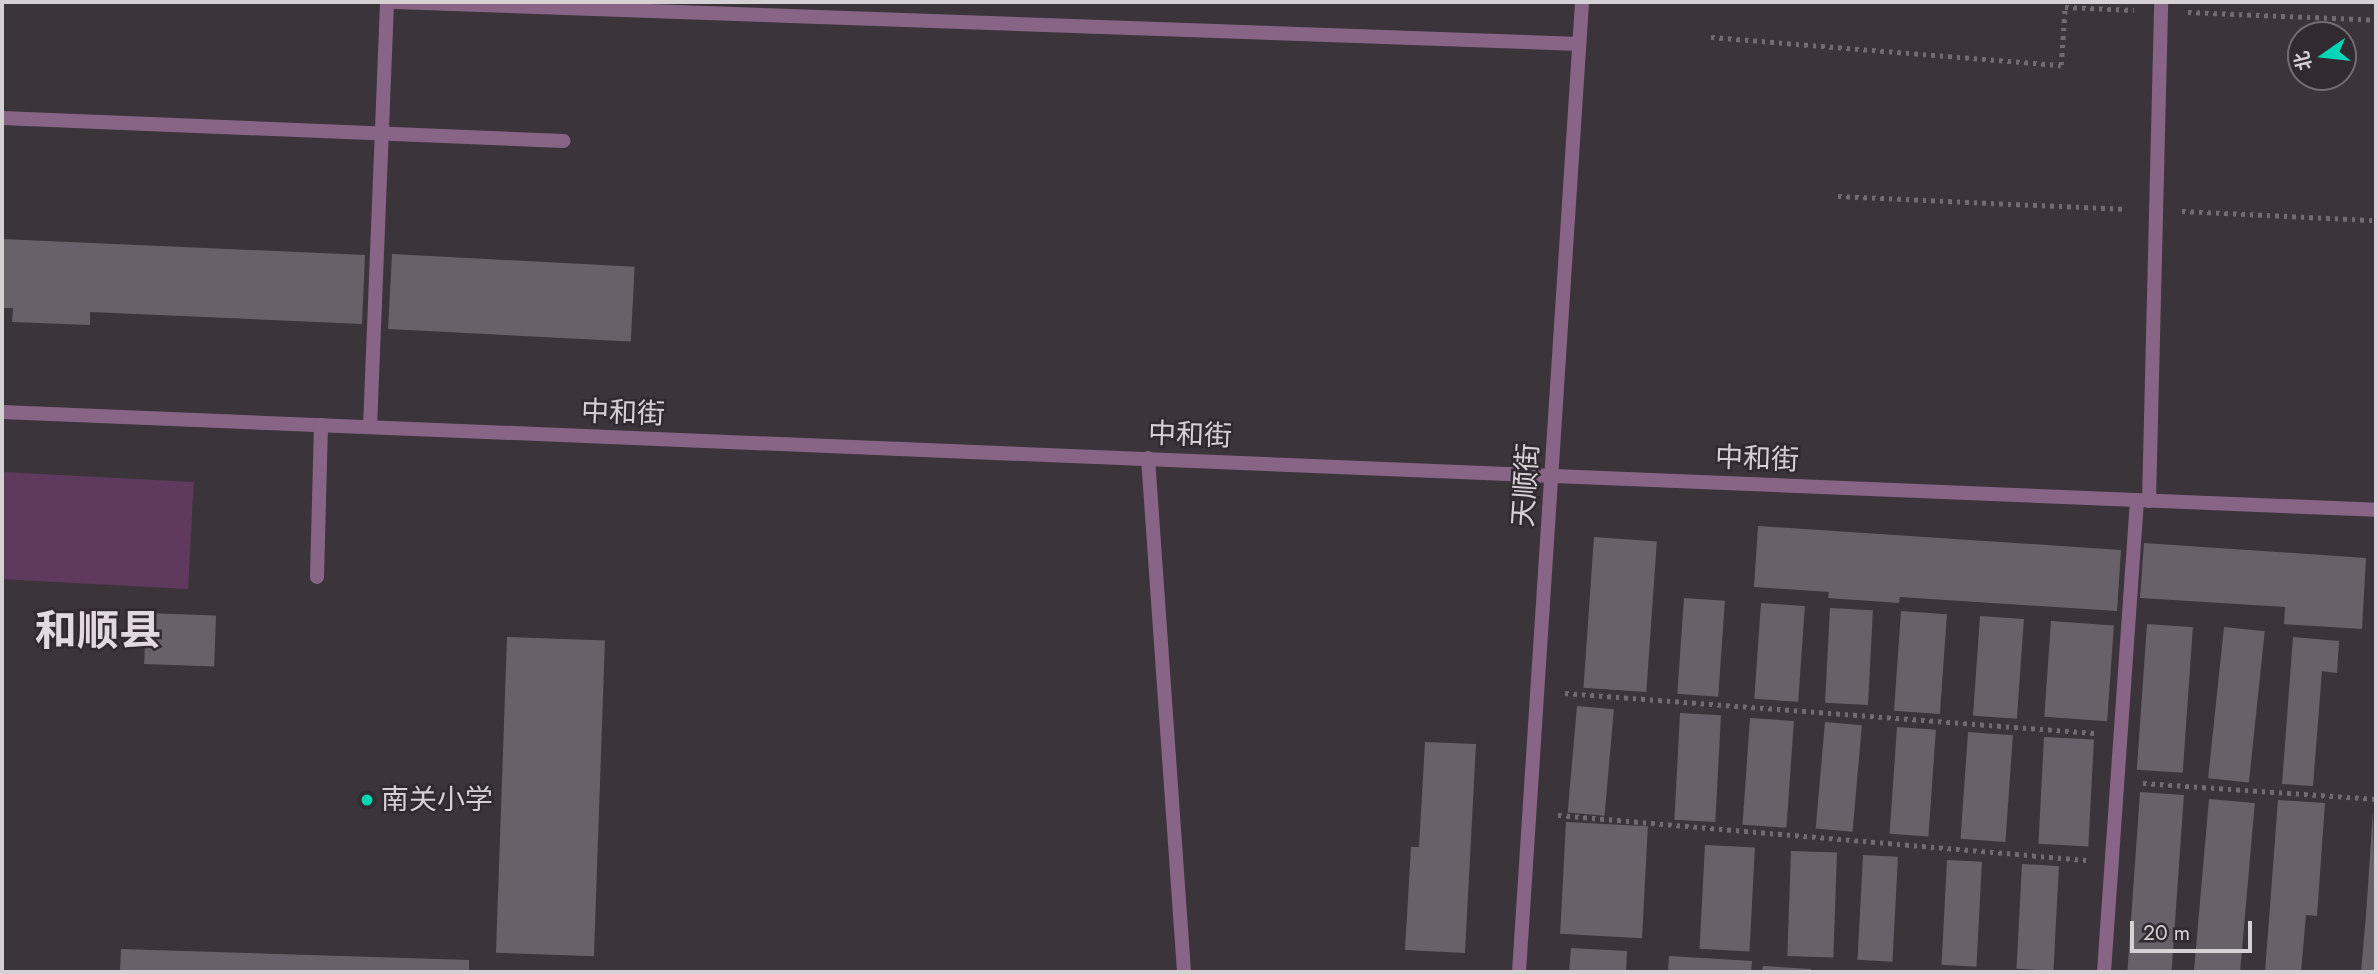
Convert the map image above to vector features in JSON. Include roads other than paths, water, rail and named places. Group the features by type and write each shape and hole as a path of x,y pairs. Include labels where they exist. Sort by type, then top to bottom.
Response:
{"street":[{"path":"370,427 387,2"},
{"path":"395,2 1580,44"},
{"name":"天顺街","path":"1519,972 1582,2"},
{"path":"2104,972 2121,735 2143,500 2156,210 2160,6"},
{"path":"2,118 564,141"},
{"name":"中和街","path":"2,412 2376,510"},
{"path":"317,577 321,425"},
{"path":"1148,458 1184,972"}],"place":[{"name":"南关小学","path":"367,800"}],"district":[{"name":"和顺县","path":"98,631"}]}
